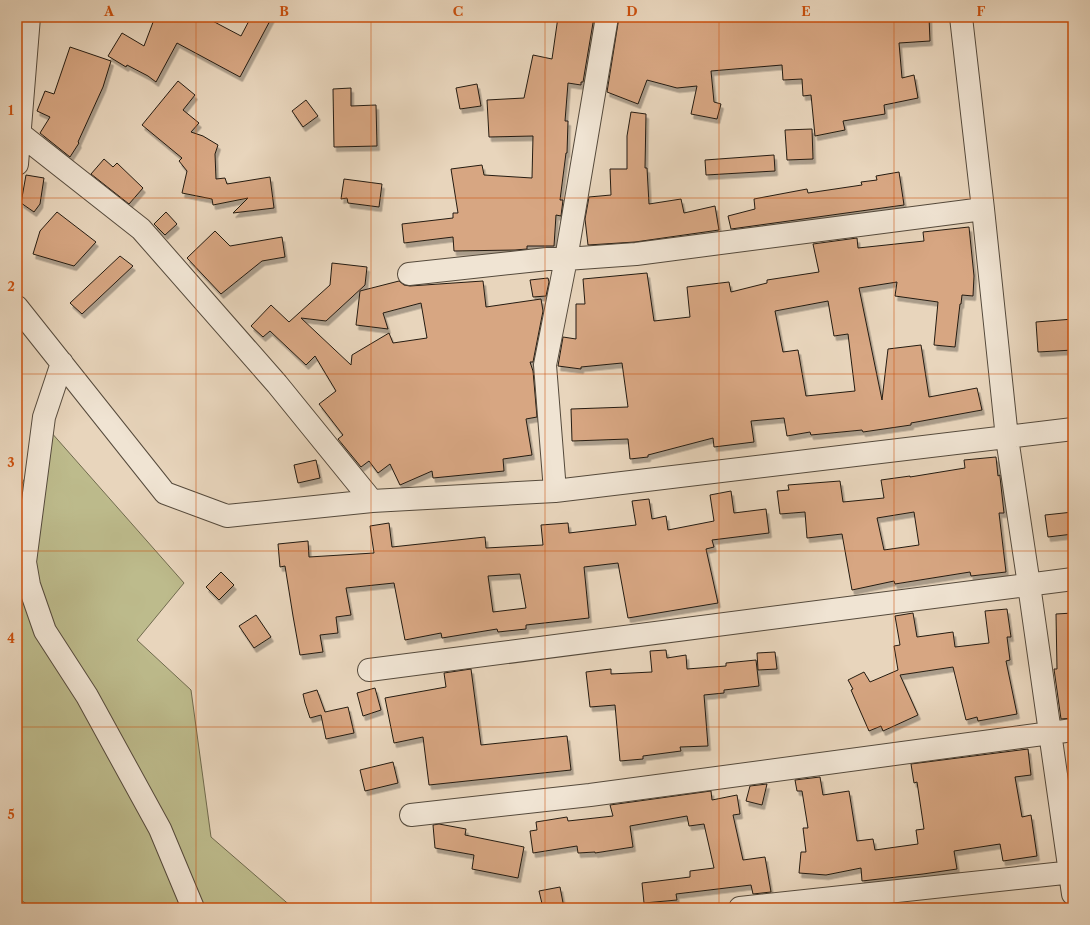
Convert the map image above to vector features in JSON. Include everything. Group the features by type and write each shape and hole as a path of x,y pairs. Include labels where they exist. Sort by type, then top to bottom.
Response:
{"street":[{"path":"17,164 29,17"},
{"path":"555,491 545,365 566,259 607,17"},
{"path":"961,17 1007,438 1072,872 1073,894"},
{"path":"20,133 141,229 277,384 372,501"},
{"path":"409,274 547,259 636,254 983,209"},
{"path":"17,306 165,493 227,516 372,501 555,491 1073,430"},
{"path":"62,363 44,417 25,562 29,585 45,631 87,696 160,829 193,908"},
{"path":"369,670 1073,579"},
{"path":"411,815 598,794 1073,730"},
{"path":"740,908 1072,872"}],"shaded area":[{"path":"50,431 184,583 137,640 191,690 211,837 293,908 32,908 17,897 17,493"}],"building":[{"path":"155,17 205,17 241,36 251,17 272,17 240,77 177,43 156,82 148,76 127,65 126,67 108,56 122,33 144,46"},
{"path":"558,17 594,17 583,82 581,82 581,85 568,83 565,121 568,121 567,153 560,200 563,200 561,216 556,215 554,246 527,246 527,249 515,250 454,251 453,237 404,243 402,224 453,218 453,213 458,213 451,169 482,165 484,175 532,178 533,136 489,137 487,100 524,98 533,55 552,59"},
{"path":"619,17 687,17 722,20 722,18 745,17 929,17 930,41 899,43 902,78 914,75 918,98 884,105 885,114 843,121 845,130 815,136 811,95 803,96 802,79 783,80 782,65 711,71 714,102 721,104 717,119 691,114 697,86 677,88 647,80 638,104 607,92"},
{"path":"70,47 111,61 103,87 78,142 79,143 70,157 40,133 50,117 37,111 45,91 54,94"},
{"path":"178,81 195,95 183,110 199,123 191,132 203,136 218,145 215,154 216,179 225,178 227,184 270,177 274,208 233,213 248,198 213,205 212,199 182,193 187,171 179,161 182,158 142,125"},
{"path":"477,84 481,106 460,109 456,88"},
{"path":"351,88 351,106 376,105 377,146 334,147 333,89"},
{"path":"306,100 318,116 303,127 292,111"},
{"path":"631,112 646,114 645,168 647,168 649,204 681,199 684,213 715,206 719,230 635,242 588,245 585,219 589,197 611,195 610,169 627,169 627,136"},
{"path":"812,129 813,159 787,160 785,130"},
{"path":"774,155 775,171 706,175 705,160"},
{"path":"104,159 113,167 117,163 143,188 129,204 91,174"},
{"path":"899,172 904,205 731,229 728,216 755,209 754,199 807,189 808,193 862,185 861,182 877,180 876,176"},
{"path":"26,175 44,178 40,204 34,212 21,203"},
{"path":"344,179 382,184 379,207 348,203 347,198 341,199"},
{"path":"57,212 96,242 74,266 33,254 40,231"},
{"path":"166,212 177,224 165,235 154,224"},
{"path":"969,227 974,276 973,296 962,295 955,347 934,345 938,302 895,296 897,282 859,288 882,400 888,349 921,345 929,397 977,388 982,410 911,423 911,425 863,432 862,430 811,435 810,432 787,436 784,418 751,421 754,442 714,447 713,438 648,455 648,457 630,459 628,439 572,441 571,409 628,407 622,363 581,367 581,369 558,366 563,337 576,339 576,304 585,304 583,279 647,273 654,321 690,317 687,287 729,282 731,292 767,283 767,280 819,272 813,244 857,238 858,248 924,241 923,232","holes":["828,301 834,336 848,334 855,391 806,396 798,350 783,352 775,311"]},
{"path":"215,231 230,246 282,237 285,257 262,261 221,294 187,258"},
{"path":"120,256 133,266 82,314 70,303"},
{"path":"332,263 367,267 365,285 326,321 301,318 351,365 352,355 389,333 393,343 427,338 421,303 383,313 388,329 356,325 360,291 399,281 404,285 410,286 483,281 486,307 541,299 543,311 533,362 530,362 533,371 537,417 526,419 532,455 503,459 504,471 433,478 432,471 400,485 390,464 378,473 369,461 361,467 338,439 343,435 319,404 336,391 315,356 306,365 270,331 263,337 251,326 271,305 289,322 330,285"},
{"path":"548,278 549,282 546,296 533,297 530,280"},
{"path":"1073,319 1073,350 1038,352 1036,322"},
{"path":"996,457 998,476 1000,475 1004,513 999,513 1006,572 971,576 970,572 895,584 894,581 852,590 842,534 807,538 805,512 780,514 777,491 789,490 788,485 840,481 843,502 884,498 881,480 965,468 964,460","holes":["914,512 919,545 884,550 877,518"]},
{"path":"316,460 320,478 298,483 294,465"},
{"path":"731,491 734,513 766,509 769,533 712,540 714,547 706,549 718,603 628,618 618,563 584,567 589,618 526,625 526,629 498,632 497,629 442,638 441,633 405,640 394,583 346,588 351,615 336,617 338,633 320,635 323,652 300,655 285,566 280,567 278,544 308,541 309,557 374,553 370,526 389,523 392,547 485,537 486,548 543,545 541,525 568,523 569,533 636,525 632,501 649,499 652,519 666,516 668,530 714,521 710,495","holes":["520,574 526,608 493,612 488,576"]},
{"path":"1073,512 1073,534 1048,537 1045,515"},
{"path":"221,572 234,585 219,600 206,587"},
{"path":"1007,609 1011,637 1007,637 1010,660 1006,661 1017,714 978,721 977,717 966,720 953,667 900,675 918,715 883,731 881,726 869,731 848,680 864,672 870,682 898,670 894,646 900,645 895,616 913,613 917,637 953,632 955,647 989,643 985,611"},
{"path":"1073,613 1073,718 1061,719 1054,669 1057,669 1056,614"},
{"path":"256,615 271,637 254,648 239,626"},
{"path":"666,650 667,658 686,655 687,669 726,666 726,663 756,660 759,686 724,690 724,693 704,695 708,746 680,747 681,751 643,756 643,759 620,761 615,705 590,707 586,672 611,669 611,674 652,672 650,651"},
{"path":"775,652 777,669 758,670 757,653"},
{"path":"471,669 481,745 567,736 571,770 429,785 423,737 394,743 385,698 446,687 444,673"},
{"path":"375,688 381,710 363,716 357,693"},
{"path":"317,690 325,712 348,707 354,733 326,739 321,715 310,718 303,694"},
{"path":"1028,749 1031,775 1015,777 1022,817 1031,815 1037,856 1003,861 1000,844 954,851 957,869 923,874 862,881 861,868 826,875 799,873 801,852 806,852 803,828 808,828 802,791 797,791 795,780 820,777 823,795 849,791 857,841 873,839 875,850 918,844 916,830 924,829 917,782 914,783 911,764"},
{"path":"393,762 398,783 365,791 360,770"},
{"path":"767,784 762,805 746,801 750,786"},
{"path":"711,791 712,800 737,795 740,814 733,815 743,860 765,857 771,892 753,894 751,885 676,894 677,900 644,903 642,883 690,877 690,871 714,868 704,824 689,826 687,816 630,826 633,847 595,853 578,853 577,846 533,853 530,831 537,830 536,822 567,817 568,821 613,816 610,805"},
{"path":"439,824 466,829 465,835 524,847 518,878 472,869 474,855 435,848 433,825"},
{"path":"560,887 564,908 543,908 539,891"}]}
